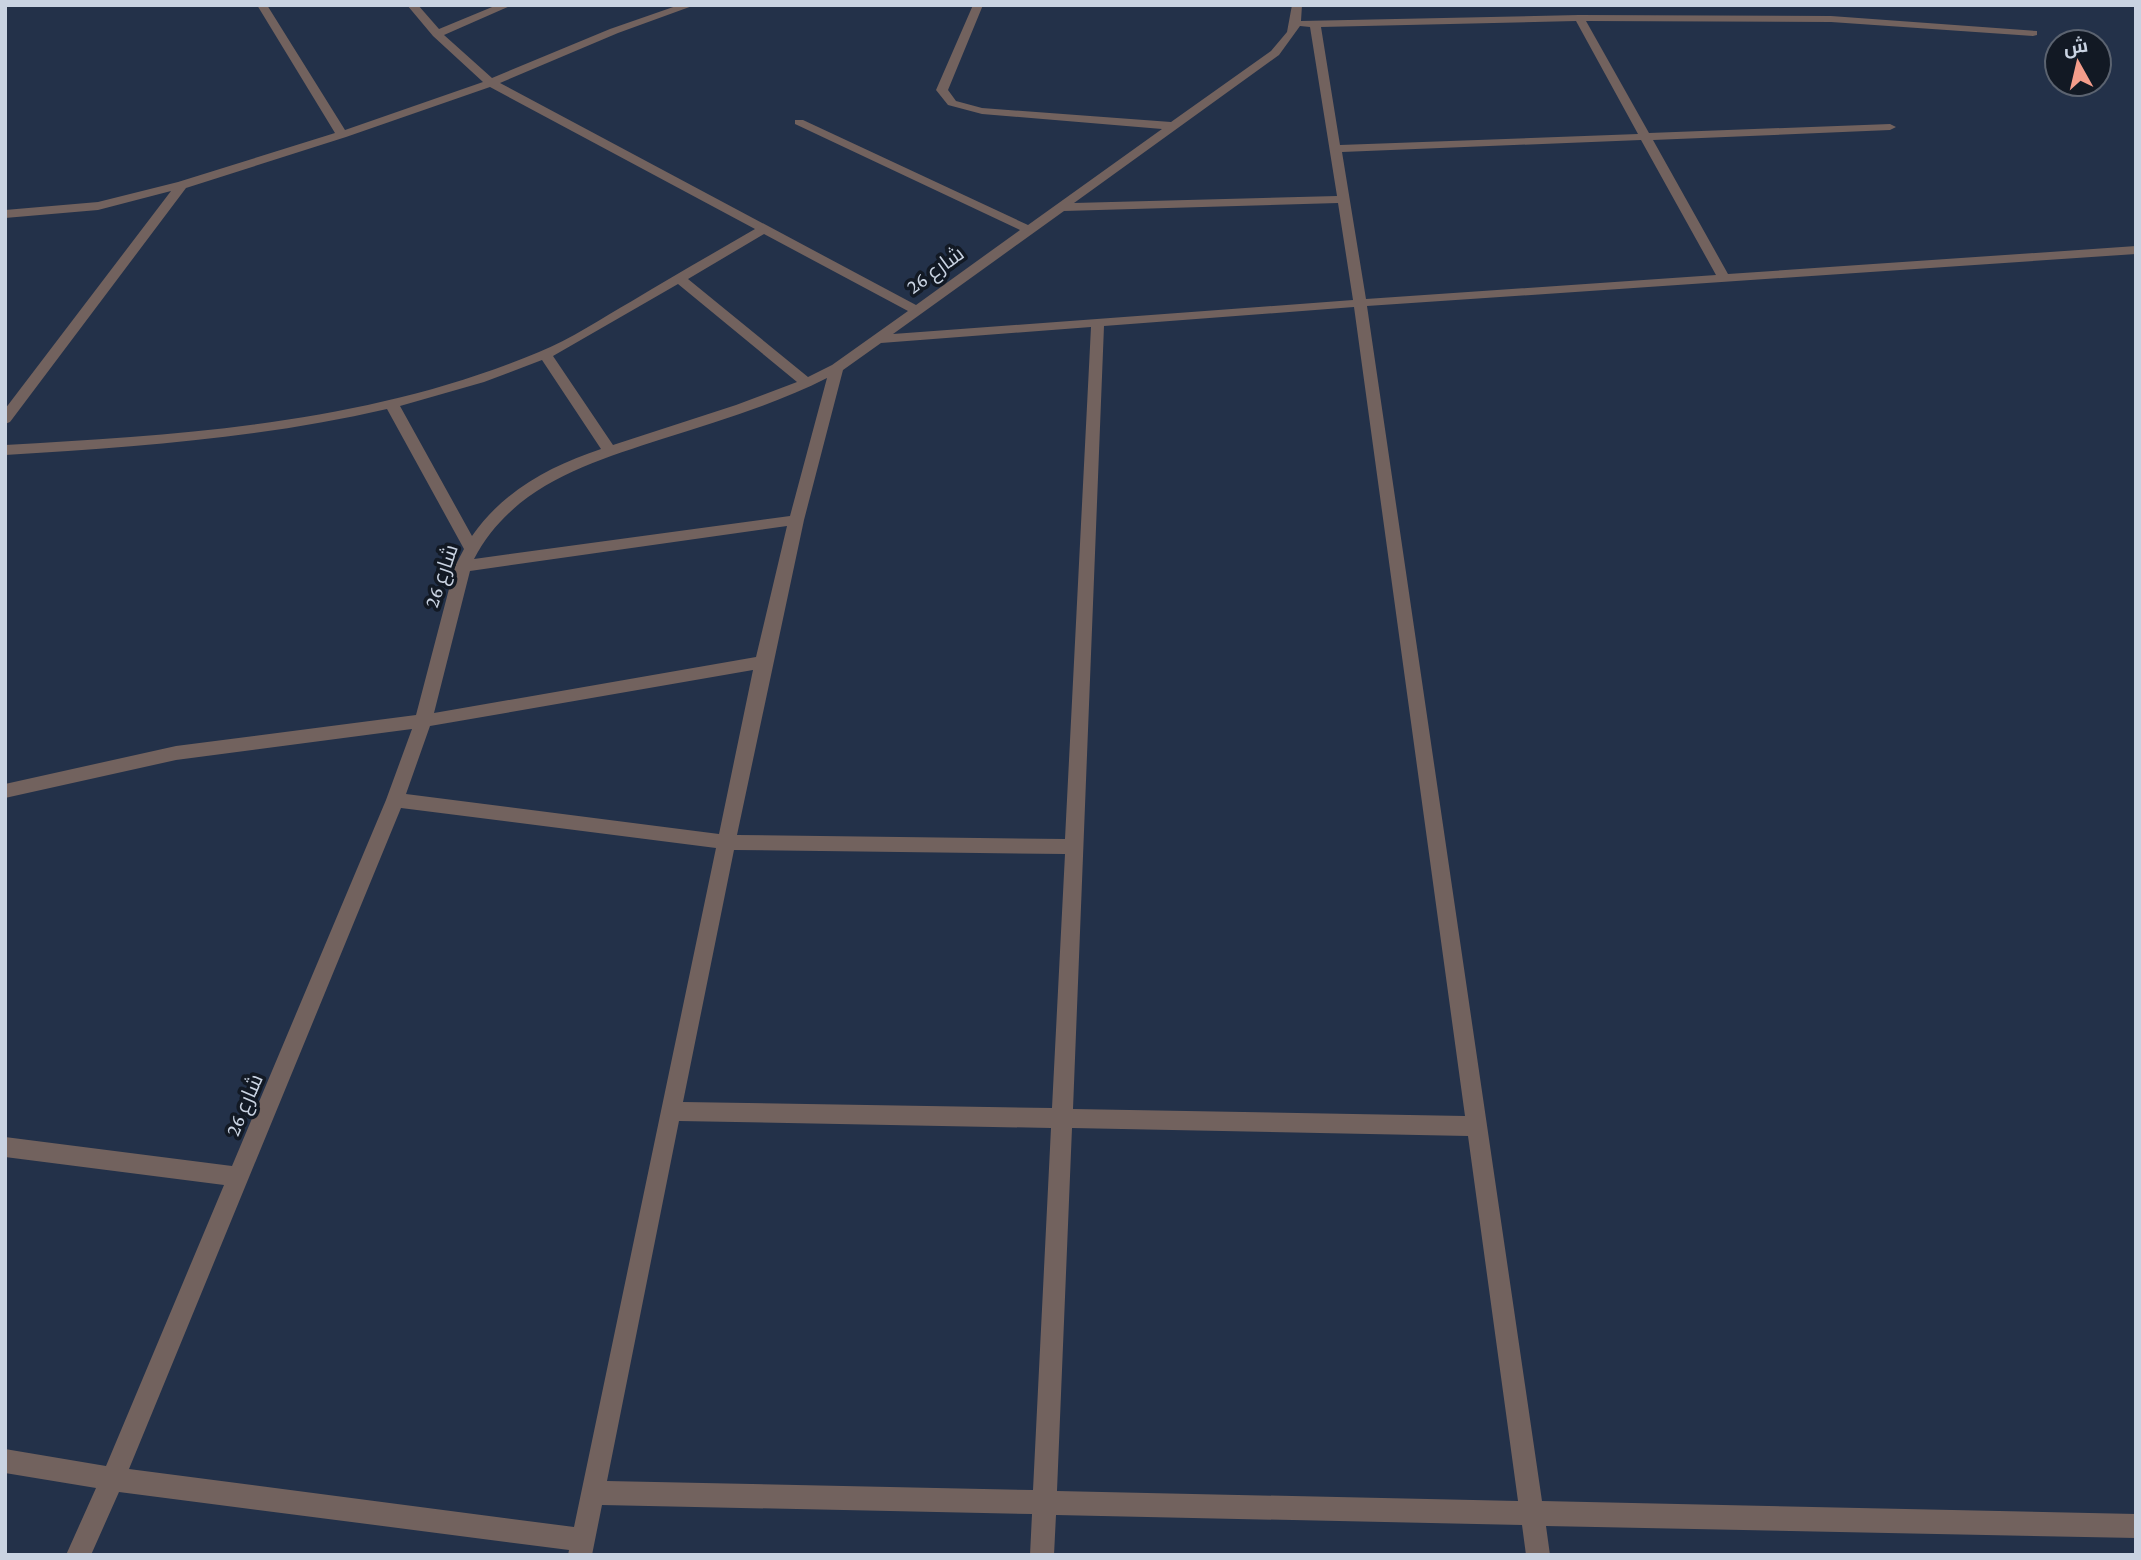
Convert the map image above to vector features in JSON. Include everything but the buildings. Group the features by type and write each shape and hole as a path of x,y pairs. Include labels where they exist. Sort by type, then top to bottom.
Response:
{"street":[{"path":"262,5 342,135"},
{"path":"412,5 437,34 491,83 918,311"},
{"path":"437,34 507,5"},
{"path":"5,214 98,206 182,185 342,135 491,83 614,31 690,5"},
{"path":"978,5 942,90 951,103 982,111 1174,126"},
{"path":"1297,5 1296,24 1579,18 1831,19 2033,33"},
{"path":"1745,5 1749,18"},
{"path":"1579,18 1724,278"},
{"name":"شارع 26","path":"78,1555 113,1479 395,800 423,721 463,566 471,549 495,517 527,489 566,467 808,384 837,368 1275,53 1289,39 1296,24"},
{"path":"1315,24 1360,303 1538,1555"},
{"path":"799,122 1029,230"},
{"path":"1337,149 1889,127"},
{"path":"5,419 182,185"},
{"path":"1061,207 1343,199"},
{"path":"5,450 145,442 264,430 392,405 504,370 545,354 764,229"},
{"path":"878,339 2136,250"},
{"path":"679,278 808,384"},
{"path":"1042,1555 1098,322"},
{"path":"545,354 610,451"},
{"path":"5,1461 582,1547 669,1111 763,662 796,520 837,368"},
{"path":"392,405 471,549"},
{"path":"463,566 796,520"},
{"path":"5,791 176,753 423,721 763,662"},
{"path":"395,800 726,842 1074,847"},
{"path":"669,1111 1476,1126"},
{"path":"5,1147 238,1177"},
{"path":"593,1493 2136,1526"}]}
